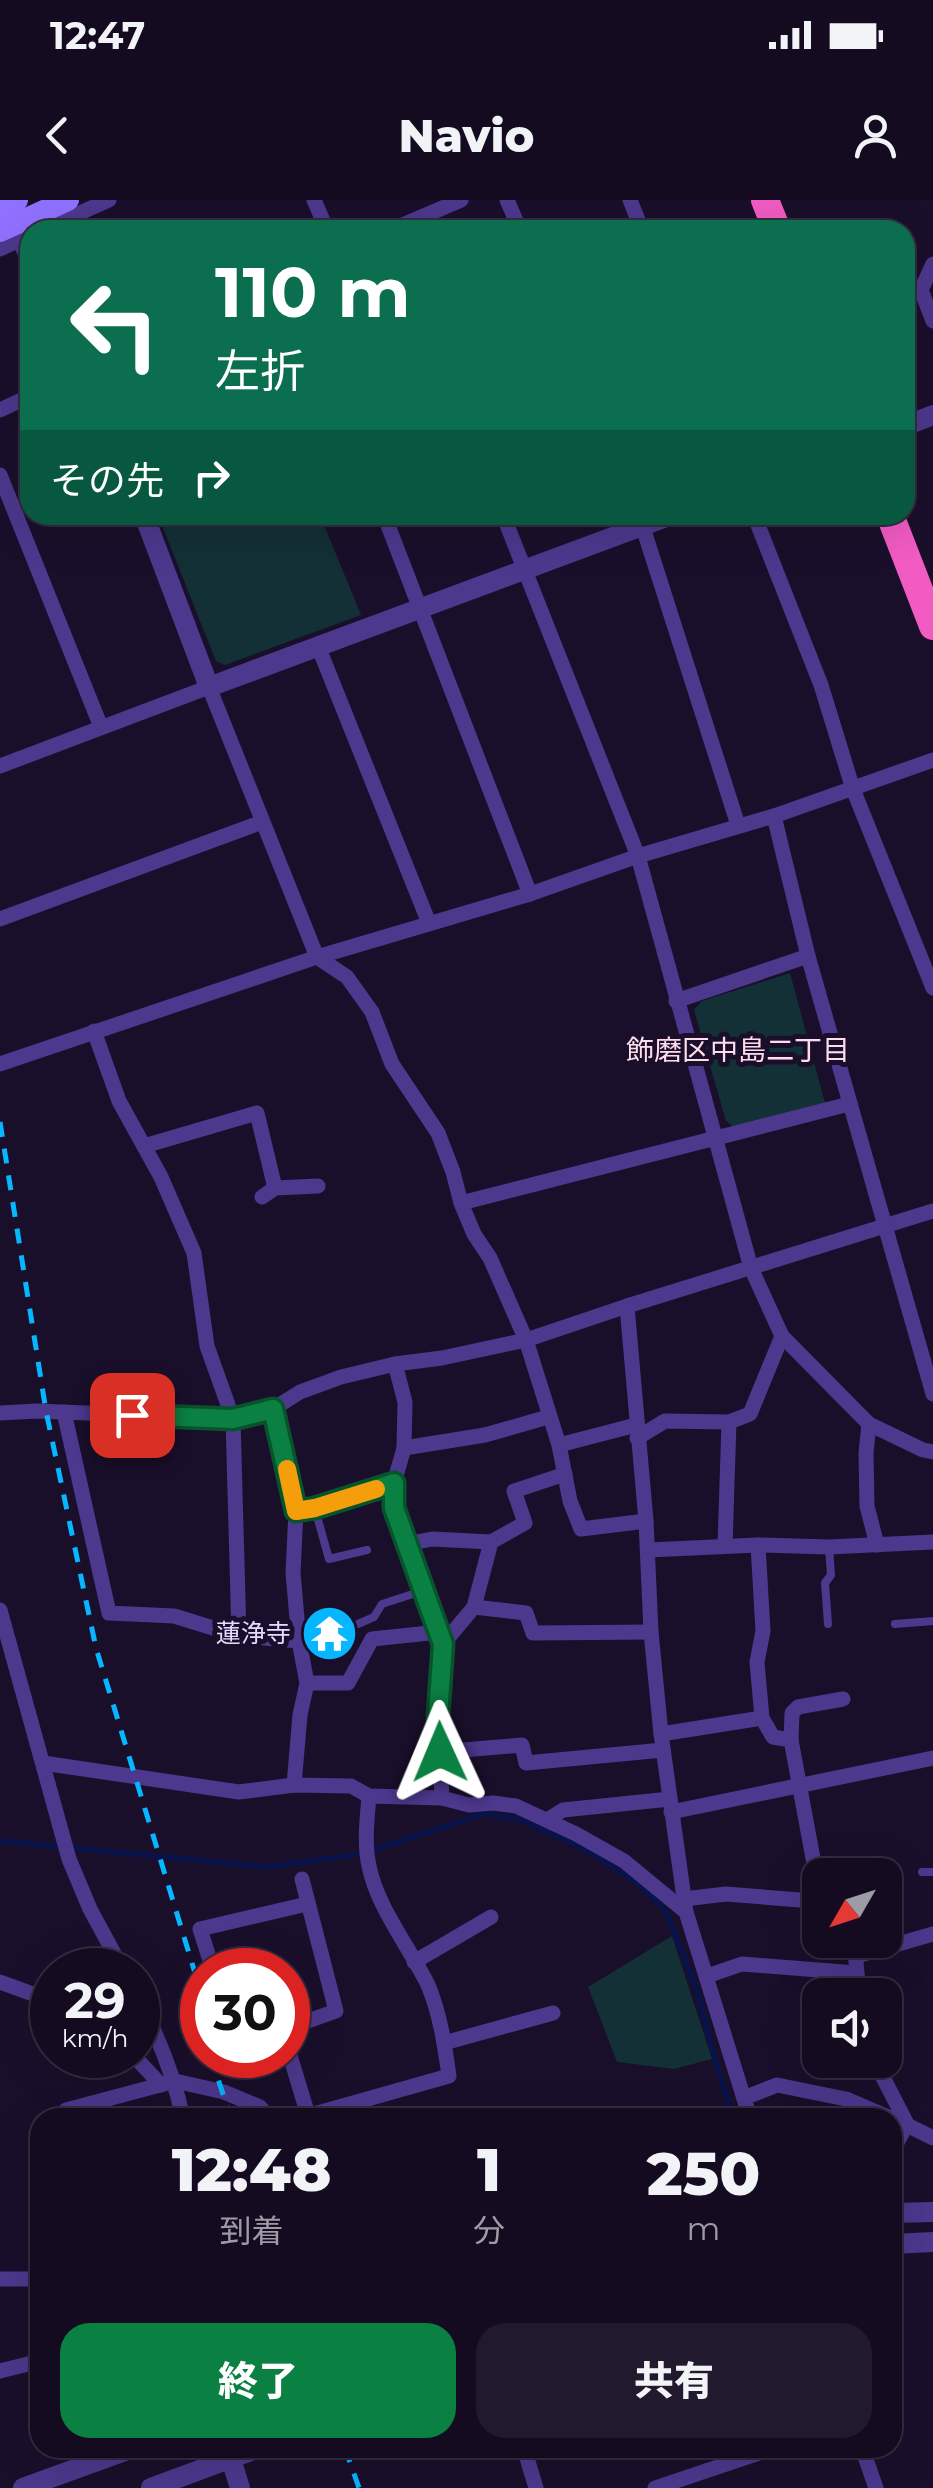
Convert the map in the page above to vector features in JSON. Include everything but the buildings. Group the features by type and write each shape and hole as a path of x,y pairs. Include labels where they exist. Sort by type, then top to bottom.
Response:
{"highway":[{"path":"894,525 933,626"}],"main road":[{"path":"0,208 18,200"},
{"path":"45,220 68,200"}],"street":[{"path":"0,249 20,241 4,200"},
{"path":"64,220 109,200"},
{"path":"415,220 461,200"},
{"path":"933,264 921,290 933,321"},
{"path":"0,475 20,524"},
{"path":"20,525 102,727"},
{"path":"148,525 316,958 347,977 372,1012 392,1064 438,1133 454,1172 460,1203 490,1258 526,1340 581,1530 646,1521"},
{"path":"388,525 530,894"},
{"path":"507,525 638,856 751,1268 782,1336 869,1424 933,1452"},
{"path":"0,766 524,570 629,525"},
{"path":"643,525 738,825"},
{"path":"758,525 821,685 852,789 933,988"},
{"path":"318,646 428,923"},
{"path":"0,1064 316,958 774,816 933,760"},
{"path":"774,816 808,956 933,1394"},
{"path":"0,919 262,822"},
{"path":"676,1000 808,956"},
{"path":"94,1031 119,1101 161,1176 194,1254 207,1346 233,1419 239,1636"},
{"path":"460,1203 850,1104"},
{"path":"144,1146 257,1113 268,1193 318,1186"},
{"path":"0,1413 233,1419 273,1409 300,1392 327,1382 395,1364 526,1340 933,1212"},
{"path":"626,1306 646,1521 651,1632 685,1905 747,2108"},
{"path":"559,1445 636,1432 665,1421 728,1422 750,1414 782,1336"},
{"path":"395,1364 405,1402 404,1448 394,1483 394,1508 441,1638 438,1716 442,1798"},
{"path":"273,1409 296,1511 293,1574 307,1683 300,1714 294,1785"},
{"path":"64,1412 109,1613 174,1616 239,1636 299,1641"},
{"path":"404,1448 485,1435 548,1417"},
{"path":"725,1546 728,1422"},
{"path":"869,1424 867,1506 877,1544"},
{"path":"406,1544 432,1540 491,1542 525,1523 514,1491 565,1474"},
{"path":"307,1683 348,1683 372,1639 441,1638 474,1607 491,1542"},
{"path":"648,1550 933,1542"},
{"path":"758,1544 762,1718 772,1737 791,1740"},
{"path":"474,1607 526,1614 532,1633 651,1632"},
{"path":"0,1610 5,1645 68,1859 111,1948"},
{"path":"814,1858 791,1740 792,1712 798,1707 843,1699"},
{"path":"440,1752 522,1746 526,1763 662,1742 762,1718"},
{"path":"548,1820 563,1810 671,1806 799,1786 933,1758"},
{"path":"42,1762 239,1792 294,1785 351,1786 369,1796 516,1806 624,1861 685,1905"},
{"path":"333,2108 450,2076 429,1988 369,1869 369,1796"},
{"path":"302,1879 336,2011 310,2020"},
{"path":"685,1905 726,1894 802,1900"},
{"path":"206,1948 200,1929 307,1904"},
{"path":"414,1962 491,1917"},
{"path":"902,1943 933,1934"},
{"path":"707,1976 742,1964 761,1967 839,1958"},
{"path":"0,1982 30,1992"},
{"path":"444,2042 553,2013"},
{"path":"160,2054 179,2108"},
{"path":"160,2077 168,2083"},
{"path":"295,2078 302,2108"},
{"path":"881,2078 892,2108"},
{"path":"74,2108 168,2083 224,2092 261,2108"},
{"path":"744,2098 777,2085 846,2099 867,2108"},
{"path":"902,2123 933,2138"},
{"path":"902,2213 933,2212"},
{"path":"902,2244 933,2242"},
{"path":"0,2279 30,2278"},
{"path":"0,2371 30,2364"},
{"path":"23,2488 106,2458"},
{"path":"151,2488 221,2458"},
{"path":"234,2458 240,2488"},
{"path":"527,2458 536,2488"},
{"path":"656,2488 744,2458"},
{"path":"866,2458 876,2488"}],"lane":[{"path":"296,1511 394,1483"},
{"path":"315,1508 329,1559 367,1550"},
{"path":"828,1624 824,1583 831,1575 829,1547"},
{"path":"358,1624 374,1617 382,1604 424,1591"},
{"path":"896,1624 933,1622"},
{"path":"922,1872 933,1872"}],"green space":[{"path":"324,525 361,615 225,665 216,661 163,528"},
{"path":"790,973 825,1103 735,1128 726,1121 694,1010 702,1001"},
{"path":"672,1936 712,2059 674,2069 617,2062 588,1987"}],"waterway":[{"path":"0,1841 269,1867 360,1854 483,1814 518,1819 587,1850 641,1886 666,1911 699,1996 730,2108"}],"railway":[{"path":"0,1122 46,1411 96,1648 187,1948"},
{"path":"218,2078 228,2108"},
{"path":"348,2458 359,2488"}],"slow traffic":[{"path":"287,1469 296,1511 376,1489"}],"place":[{"name":"蓮浄寺","path":"330,1633"}],"district":[{"name":"飾磨区中島二丁目","path":"738,1050"}],"route":[{"path":"132,1415 233,1419 273,1409 296,1511 394,1483 394,1508 443,1644 440,1752"}]}
